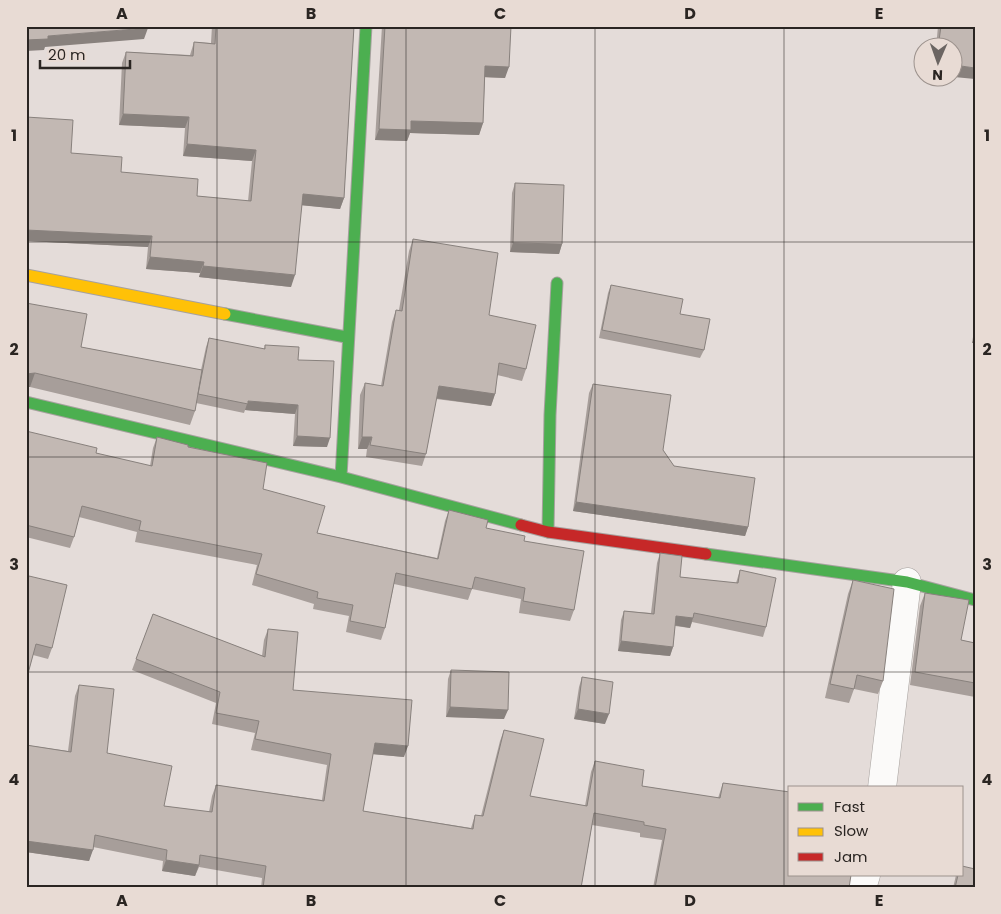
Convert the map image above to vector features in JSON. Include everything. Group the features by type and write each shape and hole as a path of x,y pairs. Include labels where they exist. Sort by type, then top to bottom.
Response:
{"street":[{"path":"341,477 346,337 357,210 366,26"},
{"path":"26,274 346,337"},
{"path":"548,532 550,415 557,283"},
{"path":"26,402 341,477 548,532 907,582 975,600"},
{"path":"882,786 907,582"},
{"path":"862,888 866,876"}],"building":[{"path":"26,26 148,26 148,28 48,36 48,39 26,40"},
{"path":"216,26 354,26 344,198 303,194 295,275 203,266 204,262 150,257 152,236 26,230 26,117 73,120 71,153 122,157 121,172 198,179 197,196 251,201 256,150 187,144 189,117 123,114 126,52 193,56 194,42 215,44"},
{"path":"385,26 511,26 509,67 485,66 483,123 411,121 411,130 379,129"},
{"path":"941,26 975,26 975,68 964,66 964,38 939,38"},
{"path":"515,183 564,185 562,244 513,243"},
{"path":"413,239 498,253 489,315 536,325 526,369 499,363 495,394 439,386 426,454 370,445 372,437 362,437 365,383 383,386 396,310 402,311"},
{"path":"611,285 683,299 680,314 710,319 704,350 602,330"},
{"path":"26,303 87,314 81,347 202,370 195,411 35,373 26,374"},
{"path":"209,338 265,349 265,345 299,347 298,360 334,361 330,438 297,436 298,405 248,401 248,404 198,394"},
{"path":"593,384 671,395 663,450 674,466 755,478 748,527 576,502"},
{"path":"26,431 97,448 96,453 152,466 157,437 188,445 188,447 267,463 263,489 325,506 317,533 438,559 449,510 488,520 486,528 525,536 524,541 584,551 574,610 523,601 525,588 475,577 472,589 396,573 385,628 350,621 353,605 317,598 318,592 256,574 262,554 139,530 141,521 82,506 74,537 26,525"},
{"path":"660,553 682,556 680,577 738,583 740,570 776,578 766,627 694,613 693,618 676,616 673,647 621,641 624,611 654,614"},
{"path":"29,576 67,585 52,648 36,644 26,681 26,587"},
{"path":"853,580 894,589 883,681 857,675 854,689 830,684"},
{"path":"925,593 969,600 961,640 975,643 975,683 915,672"},
{"path":"153,614 265,657 268,629 298,632 293,690 412,700 408,746 375,743 363,811 473,829 475,815 483,816 504,730 544,739 530,796 587,806 595,761 644,770 642,786 720,798 723,783 788,792 788,876 851,876 849,888 655,888 666,829 644,825 644,822 594,813 581,888 263,888 266,866 200,855 199,865 166,860 167,850 95,835 93,850 26,841 26,745 71,752 79,685 114,689 107,753 172,766 164,806 212,812 216,785 324,801 331,754 255,739 259,721 216,713 220,692 136,659"},
{"path":"451,670 509,672 508,710 450,707"},
{"path":"582,677 613,682 609,714 578,709"},
{"path":"964,866 975,869 975,888 955,888 958,876 964,876"}],"traffic: fast":[{"path":"366,26 341,477 521,525"},
{"path":"548,532 550,415 557,283"},
{"path":"225,314 346,337"},
{"path":"26,402 341,477"},
{"path":"706,554 907,582 975,600"}],"traffic: slow":[{"path":"26,275 225,314"}],"traffic: jam":[{"path":"521,525 548,532 706,554"}]}
